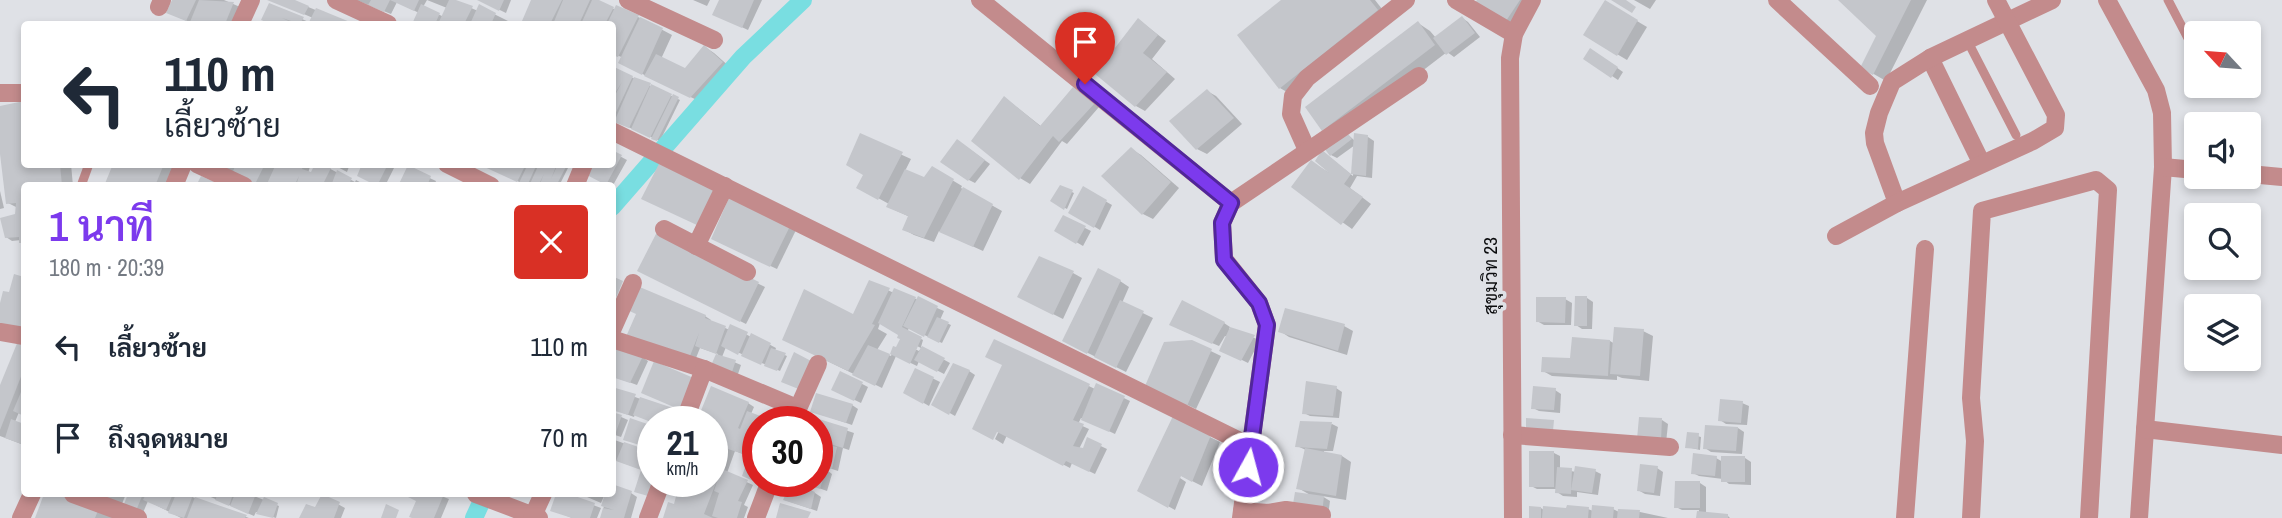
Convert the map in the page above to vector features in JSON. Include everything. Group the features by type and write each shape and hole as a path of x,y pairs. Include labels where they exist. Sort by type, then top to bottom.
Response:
{"street":[{"path":"241,21 251,0"},
{"path":"336,0 359,18"},
{"path":"628,0 714,40"},
{"path":"981,0 1231,203"},
{"path":"1307,150 1291,114 1293,96 1307,78 1406,0"},
{"path":"1456,0 1514,34 1532,0"},
{"path":"1777,0 1870,86"},
{"path":"1836,236 1897,203 2033,141 2055,128 2056,115 1996,0"},
{"path":"1897,203 1875,143 1874,133 1882,104 1892,82 1930,58 2052,0"},
{"path":"2107,0 2156,90 2162,113 2162,167 2139,518"},
{"name":"สุขุมวิท 23","path":"1513,518 1510,58 1514,34"},
{"path":"1930,58 1979,156"},
{"path":"1322,515 1286,510 1242,514 1267,325 1259,303 1224,260 1222,223 1231,203 1419,76"},
{"path":"0,93 21,93"},
{"path":"616,133 1250,446"},
{"path":"2162,167 2184,169"},
{"path":"206,168 235,182"},
{"path":"455,168 483,182"},
{"path":"2261,175 2282,177"},
{"path":"1971,518 1975,441 1971,398 1982,211 2096,180 2108,190 2089,518"},
{"path":"696,246 725,186"},
{"path":"664,229 747,272"},
{"path":"1905,518 1925,249"},
{"path":"616,321 633,283"},
{"path":"0,332 21,336"},
{"path":"616,340 704,369 777,406"},
{"path":"799,406 818,365"},
{"path":"690,406 704,369"},
{"path":"2145,429 2282,445"},
{"path":"1512,435 1670,447"},
{"path":"21,518 31,497"},
{"path":"81,497 138,518"},
{"path":"484,497 535,517 542,497"},
{"path":"648,518 656,497"},
{"path":"756,518 764,497"}],"lane":[{"path":"2168,0 2184,31"},
{"path":"1967,40 2017,135"}],"building":[{"path":"172,0 196,0 186,21 166,13"},
{"path":"199,0 234,2 226,21 190,21"},
{"path":"267,0 295,0 309,6 304,15"},
{"path":"371,0 390,0 384,12 368,5"},
{"path":"390,0 419,0 414,11"},
{"path":"449,0 473,6 466,21 439,21"},
{"path":"477,0 504,0 499,11"},
{"path":"531,0 562,0 552,21 522,21"},
{"path":"563,0 590,0 580,21 554,21"},
{"path":"592,0 599,0 614,7 607,21 582,21"},
{"path":"719,0 754,0 742,28 712,15"},
{"path":"1281,0 1370,0 1378,10 1279,89 1237,35"},
{"path":"1477,0 1520,0 1504,24 1474,4"},
{"path":"1605,0 1638,20 1617,56 1583,35"},
{"path":"1611,0 1626,0 1636,7 1632,13"},
{"path":"1838,0 1911,0 1873,75 1860,68 1876,36"},
{"path":"269,3 304,17 302,21 282,18 288,21 261,20"},
{"path":"421,4 440,13 436,21 413,21"},
{"path":"479,4 496,13 492,21 471,21"},
{"path":"616,5 639,15 618,57 616,21 608,21"},
{"path":"316,8 348,21 310,21"},
{"path":"1462,16 1475,33 1446,55 1433,38"},
{"path":"640,17 663,28 642,75 618,63"},
{"path":"1138,18 1158,35 1143,53 1167,72 1135,107 1095,74"},
{"path":"1418,21 1435,45 1322,131 1305,107"},
{"path":"704,45 723,62 690,98 644,76 656,54 685,68"},
{"path":"1590,48 1618,67 1611,78 1583,59"},
{"path":"616,68 633,76 616,112 616,93 622,82 616,92"},
{"path":"634,77 651,83 629,128 616,123"},
{"path":"651,84 672,94 650,138 631,129"},
{"path":"1073,87 1095,103 1059,142 1053,136 1019,180 971,141 1004,96 1040,126"},
{"path":"1207,89 1234,118 1196,150 1169,121"},
{"path":"673,94 679,97 657,141 651,139"},
{"path":"21,102 21,168 60,168 62,182 21,182 21,243 19,237 5,238 0,218 15,214 16,203 6,204 0,154 0,106"},
{"path":"1343,128 1352,139 1330,156 1321,144"},
{"path":"860,133 903,152 878,200 856,188 863,175 846,165"},
{"path":"1354,133 1368,135 1366,176 1351,174"},
{"path":"957,139 985,160 968,181 940,162"},
{"path":"1131,147 1171,182 1142,215 1101,176"},
{"path":"1322,150 1351,174 1344,184 1363,197 1341,225 1291,187 1311,160 1329,173 1315,161"},
{"path":"616,152 622,155 616,166"},
{"path":"662,158 718,186 699,226 641,199"},
{"path":"932,166 954,179 924,238 902,230 908,216 886,207 905,169 924,177"},
{"path":"111,168 162,168 157,182 106,182"},
{"path":"234,168 263,168 256,182 245,182 231,176"},
{"path":"274,168 302,168 311,172 313,168 331,168 324,182 297,182 299,176 296,182 268,182"},
{"path":"360,168 386,168 379,182 369,182 357,176"},
{"path":"407,168 414,168 431,176 429,182 400,182"},
{"path":"487,168 524,168 517,182"},
{"path":"526,168 535,168 529,182 519,182"},
{"path":"537,168 555,168 551,179 556,168 565,168 558,182 541,182 544,174 540,182 531,182"},
{"path":"587,168 615,168 608,182 600,182 585,174"},
{"path":"337,170 352,178 350,182 332,182"},
{"path":"201,176 215,182 198,182"},
{"path":"1060,185 1073,190 1064,210 1050,201"},
{"path":"1083,186 1107,200 1094,228 1068,213"},
{"path":"963,187 993,204 973,247 939,232"},
{"path":"731,193 792,222 770,267 711,239"},
{"path":"1063,215 1086,226 1076,244 1054,231"},
{"path":"657,232 759,282 740,322 637,271"},
{"path":"1039,256 1074,271 1053,315 1017,297"},
{"path":"1098,268 1121,280 1087,354 1062,341"},
{"path":"14,274 21,276 21,331 0,326 3,291 9,292"},
{"path":"616,278 623,281 616,298"},
{"path":"869,280 890,288 872,324 875,325 848,371 782,340 804,289 853,314"},
{"path":"635,285 726,326 716,354 695,346 699,333 690,356 667,348 665,352 625,339 636,314 625,309"},
{"path":"894,288 916,297 902,327 922,337 910,364 890,354 900,339 878,323"},
{"path":"918,296 938,306 924,337 903,326"},
{"path":"1575,296 1587,296 1587,326 1574,326"},
{"path":"1536,297 1566,297 1565,323 1536,322"},
{"path":"1120,300 1144,311 1116,368 1094,357"},
{"path":"1182,300 1225,322 1212,344 1169,325"},
{"path":"1285,308 1345,324 1338,351 1278,332"},
{"path":"937,317 949,322 939,343 927,337"},
{"path":"730,324 748,332 738,355 721,346"},
{"path":"1230,327 1255,335 1241,361 1219,351"},
{"path":"1614,327 1644,329 1640,376 1610,374"},
{"path":"751,333 771,343 761,365 741,356"},
{"path":"1572,337 1610,340 1608,376 1541,372 1542,357 1570,358"},
{"path":"994,339 1090,384 1073,420 1084,424 1073,446 1083,448 1087,437 1102,444 1089,472 1066,461 1063,466 997,432 993,440 972,429 1002,365 985,357"},
{"path":"1192,340 1212,349 1187,406 1145,386 1164,342"},
{"path":"18,341 21,342 21,377 0,430 0,385"},
{"path":"616,345 643,356 630,383 616,378"},
{"path":"868,345 890,354 875,386 852,375"},
{"path":"922,346 945,358 937,372 914,360"},
{"path":"771,348 786,353 777,371 764,366"},
{"path":"794,352 813,362 801,390 781,382"},
{"path":"716,354 736,360 730,378 709,370"},
{"path":"654,361 696,379 685,406 671,406 641,393"},
{"path":"953,363 970,370 949,415 931,405"},
{"path":"915,368 934,377 923,404 903,393"},
{"path":"840,371 863,382 854,401 831,390"},
{"path":"1306,381 1337,386 1333,416 1302,414"},
{"path":"1096,383 1125,396 1109,432 1081,420"},
{"path":"711,386 749,402 747,406 742,406 742,419 738,428 740,429 742,424 742,454 728,449 728,406 703,406"},
{"path":"1533,386 1556,388 1554,410 1531,409"},
{"path":"616,388 636,394 628,415 616,411"},
{"path":"21,392 21,415 13,411"},
{"path":"816,393 853,404 846,423 833,419 833,406 812,406"},
{"path":"640,397 667,406 637,406 637,417 633,415"},
{"path":"1720,399 1743,401 1741,423 1718,421"},
{"path":"616,413 622,415 616,432"},
{"path":"1173,416 1211,435 1192,482 1181,476 1168,508 1137,491"},
{"path":"1639,417 1662,418 1661,441 1637,439"},
{"path":"630,418 637,420 637,444 623,440"},
{"path":"1526,418 1554,420 1553,431 1526,430"},
{"path":"11,419 21,423 21,444 5,438"},
{"path":"1300,421 1332,422 1327,449 1295,447"},
{"path":"833,423 848,428 843,448 833,445"},
{"path":"1705,425 1738,427 1736,451 1703,449"},
{"path":"1687,432 1699,433 1698,449 1685,448"},
{"path":"624,442 637,446 637,469 616,461"},
{"path":"833,446 837,447 833,465"},
{"path":"1305,448 1342,455 1336,496 1296,489"},
{"path":"1529,451 1554,451 1554,487 1529,487"},
{"path":"1693,453 1717,456 1715,476 1691,474"},
{"path":"1721,456 1745,456 1745,482 1721,482"},
{"path":"1640,464 1658,466 1654,493 1637,491"},
{"path":"1575,466 1596,469 1592,493 1571,490"},
{"path":"1557,467 1572,468 1571,494 1555,493"},
{"path":"728,472 742,477 742,493 738,501 742,502 737,518 712,516 718,497 728,497"},
{"path":"1675,481 1700,481 1700,508 1674,508"},
{"path":"616,485 632,491 624,518 600,518 603,508 614,510 601,506 604,497 616,497"},
{"path":"1295,492 1324,496 1322,514 1292,510"},
{"path":"43,497 71,497 99,508 95,518 35,518"},
{"path":"127,497 142,497 135,513 122,509"},
{"path":"144,497 172,497 166,510 143,500"},
{"path":"175,497 192,497 184,518 168,513"},
{"path":"195,497 247,515 245,518 187,518"},
{"path":"216,497 232,497 229,506 215,500"},
{"path":"234,497 255,497 248,514 230,506"},
{"path":"264,497 278,503 273,518 256,514"},
{"path":"320,497 340,502 334,518 299,518 306,504 315,507"},
{"path":"408,497 443,497 434,518 409,517 416,501"},
{"path":"555,497 578,497 595,503 590,518 572,518 550,511"},
{"path":"676,497 711,497 704,514 713,518 663,518 668,502 674,504"},
{"path":"784,497 814,497 811,509 783,500"},
{"path":"780,503 811,512 808,518 776,518"},
{"path":"386,504 399,510 396,518 381,518"},
{"path":"1567,505 1589,507 1588,518 1542,518 1543,506 1566,508"},
{"path":"1592,505 1614,507 1613,518 1591,518"},
{"path":"1529,506 1541,507 1541,518 1529,518"},
{"path":"1618,509 1640,510 1639,518 1617,518"},
{"path":"1697,511 1728,514 1728,518 1696,518"}],"waterway":[{"path":"616,202 743,57 803,0"},
{"path":"474,518 484,497"}],"route":[{"path":"1085,84 1231,203 1222,223 1224,260 1259,303 1267,325 1248,467"}]}
